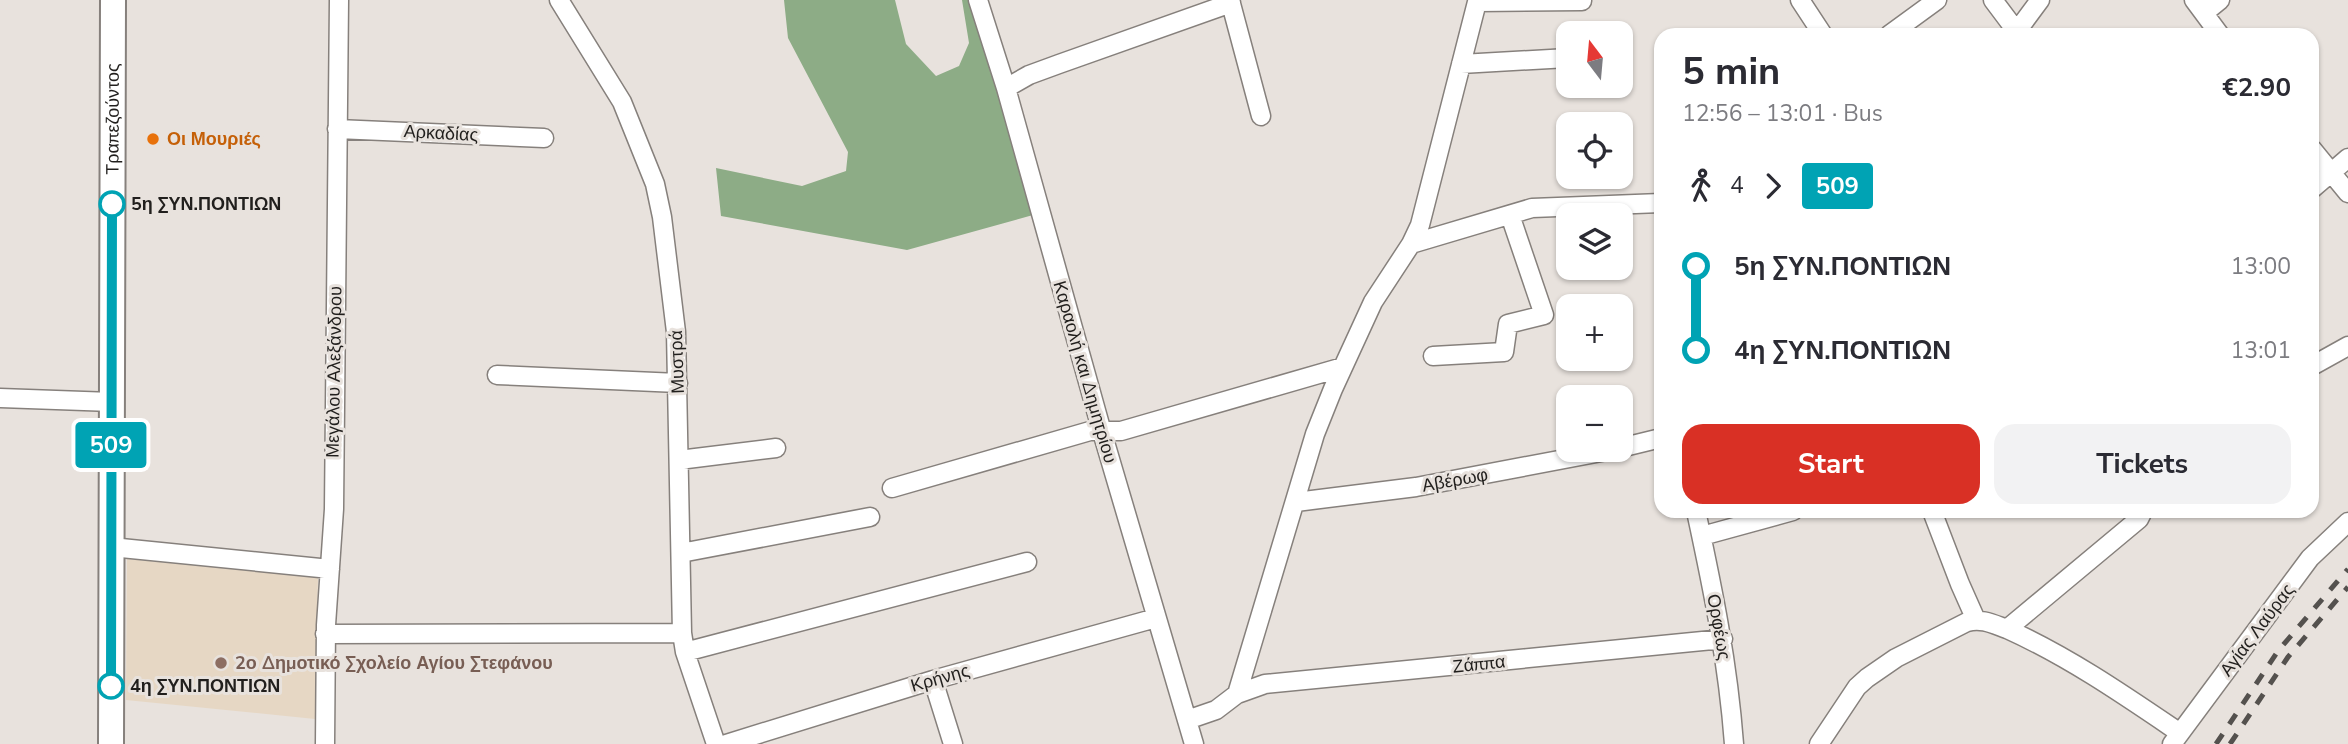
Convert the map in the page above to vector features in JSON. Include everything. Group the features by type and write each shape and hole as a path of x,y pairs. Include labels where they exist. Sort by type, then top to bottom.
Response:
{"main road":[{"name":"Τραπεζούντος","path":"111,744 113,0"}],"street":[{"name":"Μεγάλου Αλεξάνδρου","path":"325,744 325,634 334,509 339,0"},
{"name":"Μυστρά","path":"558,0 622,102 655,184 674,303 682,633 685,652 716,744"},
{"name":"Καραολή και Δημητρίου","path":"978,0 1006,88 1102,432 1194,744"},
{"path":"1800,0 1818,28"},
{"path":"1899,28 1937,0"},
{"path":"1993,0 2013,28"},
{"path":"2020,28 2040,0"},
{"path":"2215,28 2199,7 2220,0"},
{"path":"1006,88 1029,75 1231,1 1261,116"},
{"path":"1237,694 1315,434 1373,302 1420,225 1477,1 1582,1"},
{"path":"1461,64 1556,59"},
{"name":"Αρκαδίας","path":"337,129 544,138"},
{"path":"2319,157 2348,193"},
{"path":"2319,183 2348,158"},
{"path":"1410,244 1532,208 1654,203"},
{"path":"1433,356 1504,352 1508,324 1544,315 1510,215"},
{"path":"2319,362 2348,346"},
{"path":"892,488 1090,431 1121,431 1343,367"},
{"path":"496,375 678,383"},
{"path":"0,398 112,402"},
{"path":"1633,445 1654,440"},
{"path":"679,460 776,448"},
{"name":"Αβέρωφ","path":"1296,502 1416,487 1556,461"},
{"path":"681,553 870,517"},
{"name":"Ορφέως","path":"1698,518 1723,639 1734,744"},
{"path":"1702,537 1768,518"},
{"path":"1938,518 1960,584 1976,620"},
{"path":"2007,629 2140,518"},
{"name":"Αγίας Λαύρας","path":"2176,738 2310,558 2348,522"},
{"path":"111,547 330,569"},
{"path":"685,652 1027,562"},
{"name":"Κρήνης","path":"726,744 933,680 1156,618"},
{"path":"1819,744 1857,687 1867,678 1896,658 1952,629 1976,620 1986,621 2040,644 2112,687 2176,738"},
{"path":"325,634 682,633"},
{"name":"Ζάππα","path":"1187,720 1216,710 1237,694 1265,684 1723,639"},
{"path":"933,680 953,744"}],"shaded area":[{"name":"2ο Δημοτικό Σχολείο Αγίου Στεφάνου","path":"127,559 318,576 315,719 126,700"}],"green space":[{"path":"784,0 895,0 906,44 936,76 959,66 969,43 962,0 970,0 1000,93 1033,215 907,250 721,216 716,168 802,186 846,171 848,152 788,38"}],"railway":[{"path":"2216,744 2278,651 2348,569"},
{"path":"2230,744 2288,657 2348,587"}],"bus line":[{"name":"509","path":"111,686 112,204"}],"place":[{"name":"Οι Μουριές","path":"153,139"},
{"name":"5η ΣΥΝ.ΠΟΝΤΙΩΝ","path":"112,204"},
{"name":"2ο Δημοτικό Σχολείο Αγίου Στεφάνου","path":"221,663"},
{"name":"4η ΣΥΝ.ΠΟΝΤΙΩΝ","path":"111,686"}]}
